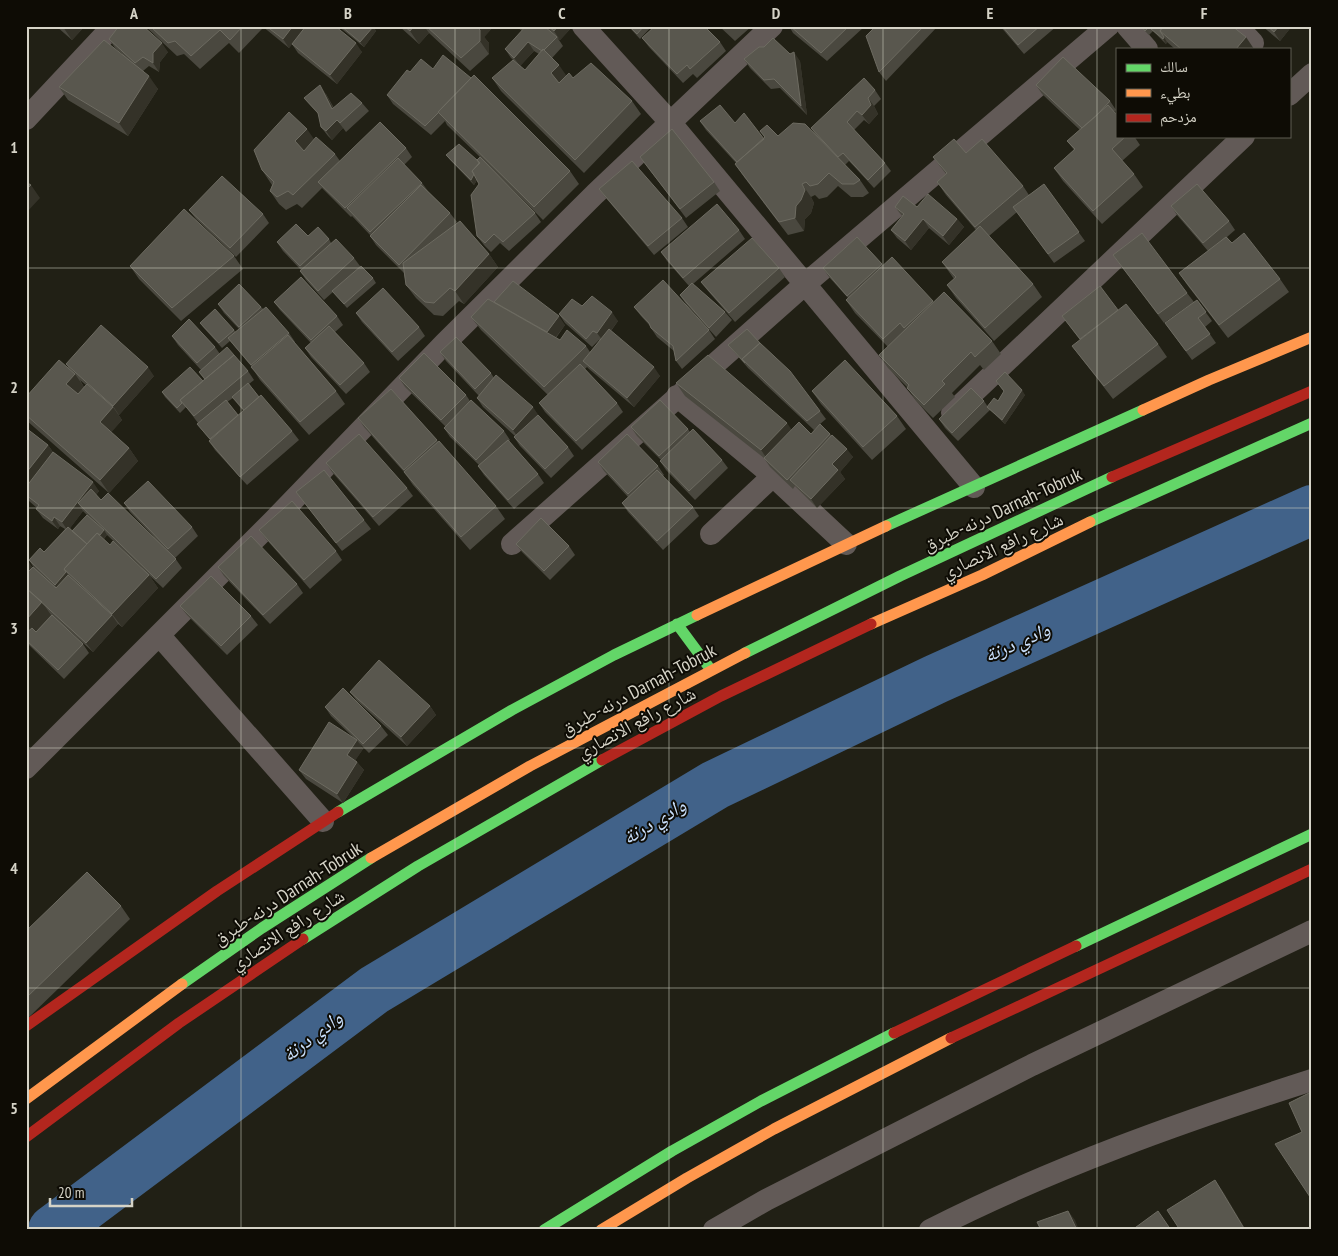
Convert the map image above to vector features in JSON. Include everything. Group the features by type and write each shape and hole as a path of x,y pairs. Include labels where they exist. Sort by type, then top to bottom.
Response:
{"street":[{"path":"26,119 113,26"},
{"path":"583,26 670,122 974,487"},
{"path":"26,768 281,513 444,343 670,122 772,26"},
{"path":"512,544 804,285 1108,26"},
{"path":"1127,26 1146,48"},
{"path":"1236,26 1253,43"},
{"path":"1290,94 1312,74"},
{"path":"929,434 1234,139"},
{"path":"26,1026 106,968 323,821 512,710 614,654 846,544 1209,380 1312,337"},
{"name":"درنه-طبرق Darnah-Tobruk","path":"26,1099 81,1056 188,979 297,905 409,835 550,756 711,670 834,608 1113,476 1312,391"},
{"path":"677,396 773,476 846,544"},
{"name":"شارع رافع الانصاري","path":"26,1137 103,1077 214,998 329,922 445,849 564,781 669,723 776,669 884,618 994,570 1152,494 1312,423"},
{"path":"711,534 773,476"},
{"path":"677,624 711,670"},
{"path":"159,635 323,821"},
{"path":"544,1230 672,1151 852,1054 953,1004 1312,834"},
{"path":"601,1230 702,1169 883,1071 1312,869"},
{"path":"714,1230 766,1200 1032,1065 1312,931"},
{"path":"930,1230 1076,1164 1142,1138 1209,1113 1312,1080"}],"building":[{"path":"119,26 143,26 162,43 153,53 153,63 143,57 135,63 109,39"},
{"path":"150,26 243,26 230,40 220,30 191,56 175,41 168,43"},
{"path":"266,26 293,26 283,39"},
{"path":"306,26 335,26 356,43 330,75 292,44"},
{"path":"341,26 373,26 373,27 360,42"},
{"path":"404,26 414,26 410,31"},
{"path":"426,26 476,26 480,30 480,41 461,58"},
{"path":"526,26 544,26 557,37 542,51 528,42 514,58 505,49"},
{"path":"548,26 558,26 554,31"},
{"path":"629,26 644,26 637,34"},
{"path":"655,26 704,26 720,42 690,69 687,65 677,74 642,38"},
{"path":"790,26 849,26 821,53"},
{"path":"876,26 924,26 879,72 866,36"},
{"path":"1002,26 1040,26 1018,45"},
{"path":"1141,26 1150,26 1145,31"},
{"path":"1153,26 1163,27 1160,31 1164,37 1163,39 1151,29"},
{"path":"1163,26 1232,26 1246,37 1237,48 1180,48 1160,31"},
{"path":"1267,26 1279,26 1274,32"},
{"path":"773,38 790,54 794,52 801,106 774,79 764,80 744,59 759,47 764,47"},
{"path":"104,40 149,76 119,123 59,87"},
{"path":"543,49 559,65 551,73 559,83 569,73 573,78 591,63 632,101 575,160 492,78 513,60 525,70"},
{"path":"443,55 471,78 425,126 387,95 407,70 410,72 421,59 433,69"},
{"path":"1063,57 1110,101 1082,128 1036,85"},
{"path":"474,75 570,171 534,207 438,112"},
{"path":"864,78 875,90 868,98 871,105 862,115 857,111 847,122 885,163 868,180 843,153 838,157 811,128"},
{"path":"320,85 332,109 351,93 362,103 340,123 337,120 326,131 321,127 318,113 304,98"},
{"path":"720,105 735,123 744,113 764,139 737,162 700,121"},
{"path":"1108,105 1116,114 1116,138 1124,138 1112,149 1134,174 1093,211 1054,168 1075,149 1067,141"},
{"path":"289,112 307,129 295,141 304,151 316,137 335,154 293,195 288,191 277,197 270,191 274,182 262,170 254,150"},
{"path":"380,122 406,148 345,208 318,182"},
{"path":"793,123 805,124 860,180 854,184 842,184 829,173 818,184 810,186 806,182 802,184 805,190 796,206 795,218 779,222 735,164 765,137 760,131 767,125 778,136"},
{"path":"672,129 714,182 680,209 640,157"},
{"path":"954,139 966,153 982,139 1023,186 975,227 937,182 947,173 933,157"},
{"path":"459,144 479,163 472,171 474,174 471,180 446,155"},
{"path":"480,157 535,213 503,242 494,234 485,243 477,236 471,195 479,184 472,171 480,163 477,160"},
{"path":"398,158 422,183 370,232 347,208"},
{"path":"632,161 682,218 648,246 599,189"},
{"path":"222,176 263,214 230,248 189,210"},
{"path":"26,182 31,185 26,190"},
{"path":"1044,184 1079,232 1048,254 1013,207"},
{"path":"1197,184 1229,221 1203,243 1171,206"},
{"path":"421,185 450,213 399,265 370,236"},
{"path":"928,194 957,219 943,236 923,219 905,241 891,230 904,214 895,207 903,196 917,207"},
{"path":"717,204 739,230 683,278 661,252"},
{"path":"184,209 234,256 172,308 130,266"},
{"path":"460,221 489,254 455,291 450,288 434,303 425,302 406,285 403,263"},
{"path":"296,224 308,236 318,227 329,239 300,266 277,242"},
{"path":"980,226 1033,284 985,328 947,285 956,277 942,262"},
{"path":"1142,233 1187,293 1158,314 1113,255"},
{"path":"1244,233 1280,279 1219,325 1179,273 1226,237 1232,243"},
{"path":"857,237 882,264 847,296 823,268"},
{"path":"752,238 779,268 729,313 701,282"},
{"path":"336,239 354,258 318,291 300,271"},
{"path":"892,257 933,301 904,328 900,323 883,339 846,300"},
{"path":"361,266 373,278 344,304 332,291"},
{"path":"301,277 337,316 311,340 274,302"},
{"path":"663,280 709,330 676,361 673,346 651,328 649,323 634,307"},
{"path":"513,281 559,316 547,332 494,302"},
{"path":"692,283 725,312 709,328 680,295"},
{"path":"239,284 261,307 239,327 218,304"},
{"path":"1100,286 1118,310 1080,339 1062,316"},
{"path":"383,288 419,327 392,352 356,313"},
{"path":"944,292 992,341 975,357 971,352 942,381 945,384 924,405 907,388 909,385 879,355"},
{"path":"592,296 612,312 597,333 593,331 586,339 559,314 572,299 582,306"},
{"path":"488,299 560,340 567,330 586,346 544,387 471,317"},
{"path":"1197,300 1206,312 1198,318 1210,334 1186,351 1165,323"},
{"path":"1126,304 1158,344 1104,386 1072,346"},
{"path":"266,307 289,333 251,365 228,338"},
{"path":"215,309 234,330 219,343 200,323"},
{"path":"189,319 215,347 197,363 172,336"},
{"path":"101,325 148,367 113,406 66,364"},
{"path":"329,326 364,363 340,385 305,348"},
{"path":"609,329 654,367 627,398 583,361"},
{"path":"747,329 760,343 742,359 745,363 728,345"},
{"path":"288,335 336,391 300,422 251,367"},
{"path":"456,337 491,373 475,389 440,352"},
{"path":"760,343 790,371 820,411 807,421 742,359"},
{"path":"227,347 234,355 205,379 199,372"},
{"path":"424,353 466,395 441,420 399,378"},
{"path":"234,355 248,371 194,416 180,400"},
{"path":"708,355 787,423 761,450 676,383"},
{"path":"59,360 75,374 66,384 78,394 87,384 113,407 100,422 129,448 100,480 26,415 26,397"},
{"path":"845,360 897,416 863,447 812,391"},
{"path":"580,364 617,403 576,441 539,403"},
{"path":"190,367 203,381 180,400 182,403 177,408 162,392"},
{"path":"1005,372 1022,390 1002,420 987,407 994,398 998,401 1004,391 996,381"},
{"path":"496,375 533,407 513,430 477,398"},
{"path":"248,383 259,397 244,410 232,397"},
{"path":"971,388 984,401 952,433 939,419"},
{"path":"391,389 437,440 404,470 358,418"},
{"path":"261,395 292,431 240,477 209,441"},
{"path":"226,400 238,415 210,439 197,424"},
{"path":"471,400 504,431 476,460 444,428"},
{"path":"660,400 688,429 659,456 631,427"},
{"path":"538,415 568,447 545,469 514,437"},
{"path":"799,422 811,434 820,424 830,434 787,480 764,458"},
{"path":"26,428 48,445 26,473"},
{"path":"693,429 722,460 689,491 660,461"},
{"path":"359,434 407,488 373,517 326,463"},
{"path":"627,434 658,466 628,494 598,462"},
{"path":"832,435 847,449 832,464 838,470 811,499 790,480"},
{"path":"508,440 538,474 508,500 478,466"},
{"path":"439,441 496,506 461,537 404,472"},
{"path":"53,452 93,482 62,522 54,517 52,521 36,509 39,505 26,495 26,487"},
{"path":"324,470 364,520 336,543 296,492"},
{"path":"657,470 693,507 657,541 622,503"},
{"path":"148,481 192,527 168,549 124,503"},
{"path":"91,489 101,500 108,493 176,559 156,579 78,503"},
{"path":"292,501 336,551 304,580 259,530"},
{"path":"87,515 104,530 100,535 97,533 87,544 72,531"},
{"path":"541,518 569,546 544,571 516,544"},
{"path":"68,527 87,544 64,569 66,572 55,585 29,560 40,548 44,552"},
{"path":"97,533 110,545 113,541 149,575 112,614 64,569"},
{"path":"251,536 297,584 263,615 218,567"},
{"path":"33,567 56,588 68,575 112,615 86,643 26,588 26,574"},
{"path":"211,576 251,616 221,646 180,606"},
{"path":"26,588 42,602 26,620"},
{"path":"52,615 83,644 58,670 26,640 26,633 32,628 36,632"},
{"path":"379,660 430,706 401,737 350,692"},
{"path":"343,688 381,726 363,744 325,707"},
{"path":"329,722 357,740 347,755 357,762 337,794 299,770"},
{"path":"87,872 121,906 26,998 26,931"},
{"path":"1311,1092 1312,1200 1275,1144 1302,1132 1289,1103"},
{"path":"1215,1180 1245,1230 1180,1230 1167,1210"},
{"path":"1068,1211 1077,1230 1041,1230 1037,1222"},
{"path":"1158,1211 1171,1230 1132,1230"}],"waterway":[{"name":"وادي درنة","path":"53,1230 374,990 715,785 936,679 1312,510"}],"traffic: fast":[{"path":"886,526 1143,410"},
{"path":"1090,522 1312,423"},
{"path":"745,653 900,576 1112,477"},
{"path":"338,812 512,710 614,655 697,615"},
{"path":"677,624 711,670"},
{"path":"303,939 418,866 602,760"},
{"path":"1076,946 1312,834"},
{"path":"182,984 262,928 371,858"},
{"path":"544,1230 672,1151 761,1101 894,1033"}],"traffic: slow":[{"path":"1143,410 1312,337"},
{"path":"871,624 982,575 1090,522"},
{"path":"697,615 886,526"},
{"path":"371,858 530,766 745,653"},
{"path":"26,1099 182,984"},
{"path":"601,1230 687,1178 774,1129 951,1038"}],"traffic: jam":[{"path":"1112,477 1312,391"},
{"path":"602,760 721,696 871,624"},
{"path":"26,1026 217,891 338,812"},
{"path":"951,1038 1312,869"},
{"path":"26,1137 179,1023 303,939"},
{"path":"894,1033 1076,946"}]}
